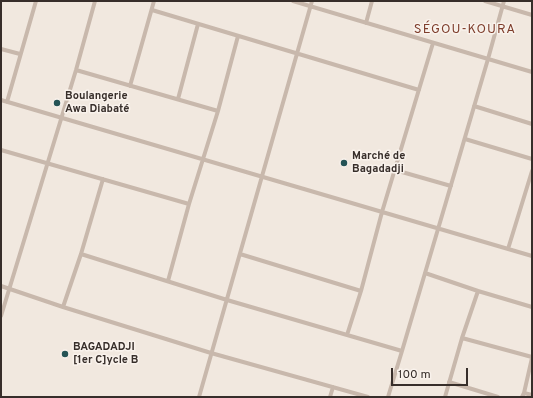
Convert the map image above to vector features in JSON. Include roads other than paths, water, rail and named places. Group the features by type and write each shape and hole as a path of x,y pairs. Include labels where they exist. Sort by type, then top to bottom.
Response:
{"street":[{"path":"7,102 36,1"},
{"path":"1,316 76,70 95,1"},
{"path":"130,86 154,1"},
{"path":"293,1 532,72"},
{"path":"206,397 199,396 312,1"},
{"path":"366,23 372,1"},
{"path":"485,1 532,15"},
{"path":"388,397 465,139 504,1"},
{"path":"152,10 419,90"},
{"path":"178,100 198,24"},
{"path":"168,281 189,204 218,111 238,36"},
{"path":"346,335 361,291 382,212 433,43"},
{"path":"1,48 20,54"},
{"path":"76,70 218,111"},
{"path":"1,100 532,256"},
{"path":"474,106 532,124"},
{"path":"465,139 532,159"},
{"path":"1,150 189,204"},
{"path":"395,170 451,186"},
{"path":"508,249 532,171"},
{"path":"63,307 81,254 102,179"},
{"path":"81,254 227,300 402,351"},
{"path":"240,254 361,291"},
{"path":"425,273 532,307"},
{"path":"1,286 211,353 368,397"},
{"path":"445,397 462,338 478,291"},
{"path":"462,338 532,358 523,395 532,395"},
{"path":"449,382 498,397"},
{"path":"330,397 333,387"}],"place":[{"name":"Boulangerie Awa Diabaté","path":"57,103"},
{"name":"Marché de Bagadadji","path":"344,163"},
{"name":"BAGADADJI [1er C]ycle B","path":"65,354"}],"district":[{"name":"SÉGOU-KOURA","path":"465,30"}]}
